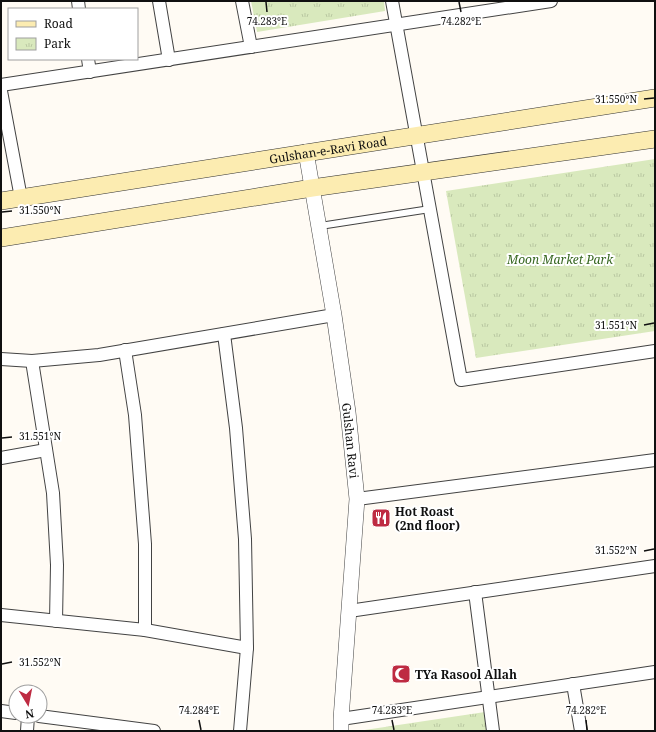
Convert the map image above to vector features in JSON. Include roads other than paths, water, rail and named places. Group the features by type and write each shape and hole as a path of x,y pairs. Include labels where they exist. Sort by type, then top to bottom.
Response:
{"main road":[{"name":"Gulshan-e-Ravi Road","path":"1,200 655,98"},
{"path":"1,238 312,188 655,139"}],"street":[{"path":"158,1 169,60"},
{"path":"242,1 251,47"},
{"path":"392,1 461,380 655,351"},
{"path":"1,85 396,25 480,6 551,1"},
{"path":"88,60 90,72"},
{"path":"1,90 21,198"},
{"name":"Gulshan Ravi","path":"306,152 320,226 334,315 348,412 357,499 341,725"},
{"path":"1,359 32,361 99,355 334,315"},
{"path":"224,334 236,428 245,539 247,648 240,731"},
{"path":"125,350 135,415 145,544 145,630"},
{"path":"32,361 53,493 57,565 56,621"},
{"path":"1,458 46,450"},
{"path":"357,499 655,460"},
{"path":"349,611 655,566"},
{"path":"475,592 492,731"},
{"path":"1,615 145,630 247,648"},
{"path":"341,725 488,697 655,672"},
{"path":"573,684 581,731"},
{"path":"48,717 154,731"}],"lane":[{"path":"320,226 430,209"}],"place":[{"name":"Hot Roast (2nd floor)","path":"381,518"},
{"name":"TYa Rasool Allah","path":"401,674"}],"park label":[{"name":"Moon Market Park","path":"560,259"}]}
